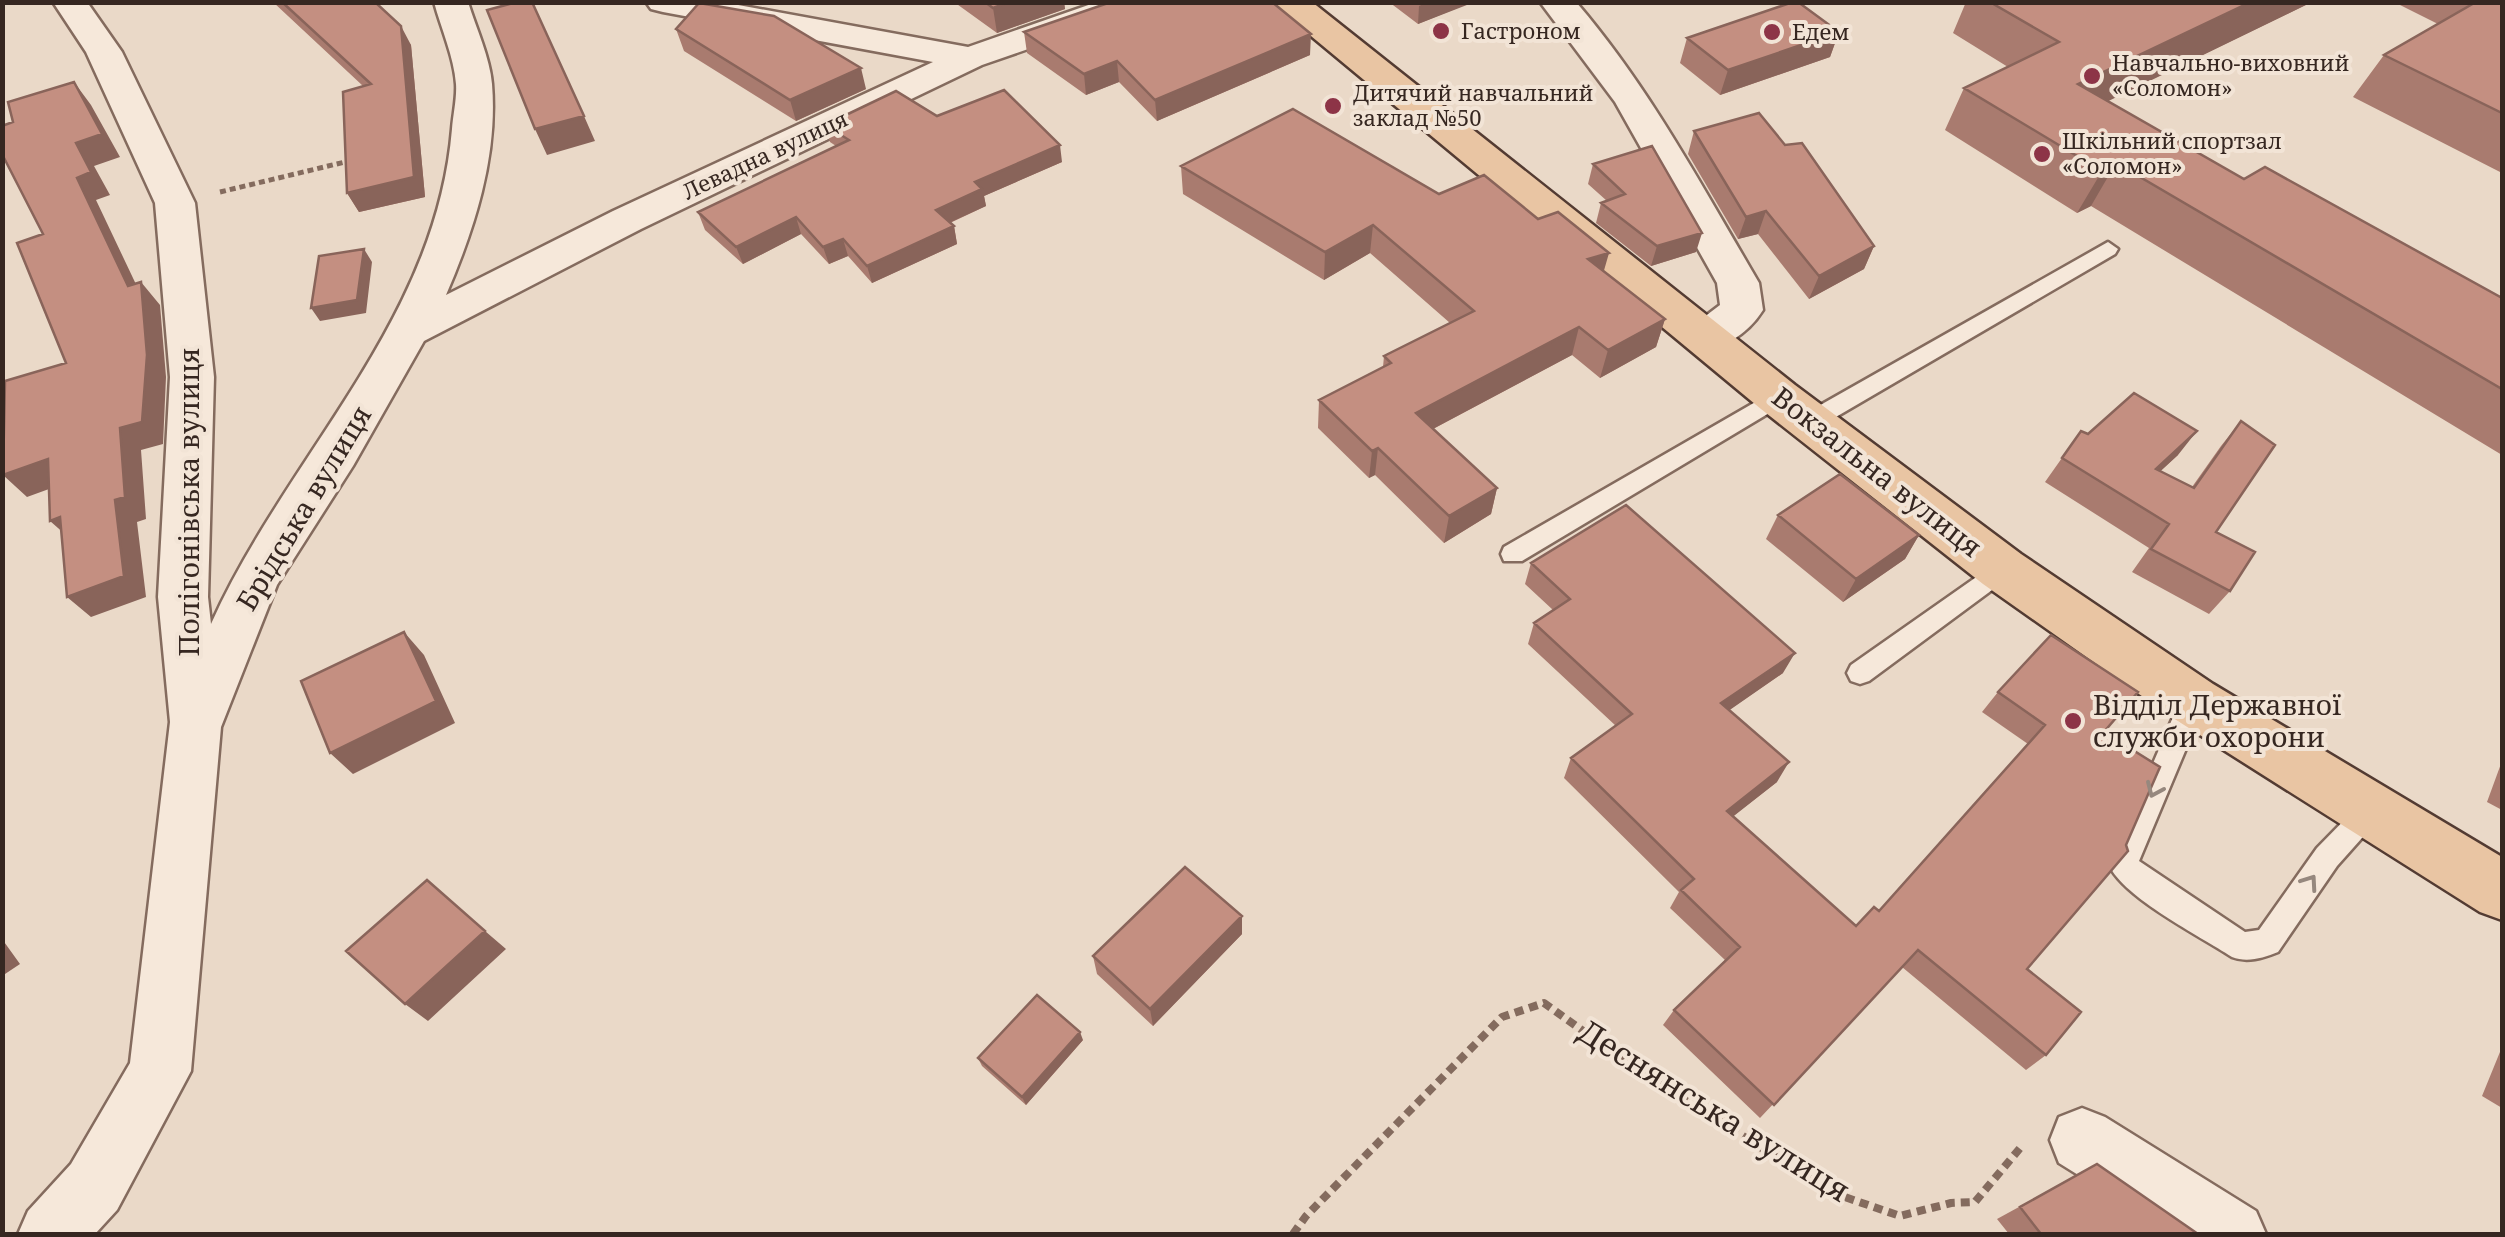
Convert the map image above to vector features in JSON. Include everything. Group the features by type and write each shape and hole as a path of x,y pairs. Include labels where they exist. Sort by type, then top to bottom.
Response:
{"main road":[{"name":"Вокзальна вулиця","path":"1288,2 1794,409 2002,569 2193,701 2502,891"}],"street":[{"name":"Полігонівська вулиця","path":"70,2 104,52 175,202 192,376 183,598 194,727"},
{"name":"Брідська вулиця","path":"50,1234 94,1187 160,1071 194,727 256,578 338,454 408,331 454,231 469,154 474,83 451,2"},
{"path":"663,2 970,58"},
{"name":"Левадна вулиця","path":"408,331 627,220 970,58 1131,2"},
{"path":"1557,2 1593,42 1643,116 1738,283 1742,310 1706,337"},
{"path":"2082,1140 2234,1234"}],"lane":[{"path":"1513,554 2108,250"},
{"path":"1860,673 2002,569"},
{"path":"2193,701 2123,864 2154,891 2242,946 2268,942 2328,857 2372,811"}],"path":[{"path":"175,202 366,157"},
{"name":"Деснянська вулиця","path":"1293,1234 1306,1216 1502,1017 1544,1003 1636,1068 1833,1194 1900,1216 1951,1203 1975,1202 2031,1135 2082,1140"}],"building":[{"path":"282,2 375,2 401,26 414,177 347,193 343,92 371,84"},
{"path":"532,2 584,116 535,129 487,10"},
{"path":"985,2 1009,2 993,8"},
{"path":"1111,2 1272,2 1311,34 1155,100 1117,61 1084,74 1024,32"},
{"path":"1793,2 1839,32 1728,70 1687,38"},
{"path":"1990,2 2251,2 2078,84 2244,179 2265,167 2502,298 2502,389 2116,163 2102,171 1964,88 2059,42"},
{"path":"2476,2 2502,2 2502,113 2384,55"},
{"path":"699,3 774,16 861,68 790,100 676,29"},
{"path":"74,82 102,134 76,143 91,172 77,178 128,286 141,282 147,355 142,422 120,428 125,497 115,500 124,576 67,597 60,517 50,521 48,459 3,475 5,381 66,363 17,243 43,234 2,154 2,126 13,122 8,102"},
{"path":"1004,90 1060,145 975,182 982,189 936,210 954,226 867,266 843,239 823,247 796,217 736,247 698,212 849,140 825,125 896,91 937,116"},
{"path":"1293,109 1439,194 1484,175 1538,219 1558,212 1609,253 1588,259 1665,319 1608,350 1579,327 1416,413 1497,488 1449,516 1378,448 1372,451 1319,400 1391,363 1384,356 1474,311 1373,225 1325,252 1181,166"},
{"path":"1759,113 1785,145 1802,143 1874,246 1819,276 1766,211 1746,217 1694,131"},
{"path":"1652,146 1702,233 1657,246 1601,203 1625,194 1593,164"},
{"path":"364,249 357,300 311,308 319,256"},
{"path":"2134,393 2197,431 2156,469 2194,488 2241,421 2275,445 2216,532 2255,552 2230,591 2151,549 2169,524 2062,458 2081,431 2088,434"},
{"path":"1840,474 1919,535 1856,579 1778,515"},
{"path":"1626,505 1795,653 1721,703 1789,762 1727,811 1856,926 1874,907 1879,911 2045,725 1998,692 2051,635 2138,692 2104,732 2160,767 2126,845 2128,851 2027,969 2081,1012 2046,1055 1918,950 1774,1105 1674,1010 1740,947 1681,890 1694,879 1571,758 1632,714 1534,623 1570,599 1531,563"},
{"path":"404,632 436,701 330,753 301,681"},
{"path":"1185,867 1242,916 1150,1009 1093,956"},
{"path":"427,880 485,931 405,1004 346,951"},
{"path":"1037,995 1080,1032 1022,1097 978,1058"},
{"path":"2097,1164 2198,1234 2041,1234 2020,1207"}],"place":[{"name":"Гастроном","path":"1441,31"},
{"name":"Едем","path":"1772,32"},
{"name":"Навчально-виховний «Соломон»","path":"2092,76"},
{"name":"Дитячий навчальний заклад №50","path":"1333,106"},
{"name":"Шкільний спортзал «Соломон»","path":"2042,154"},
{"name":"Відділ Державної служби охорони","path":"2073,721"}]}
